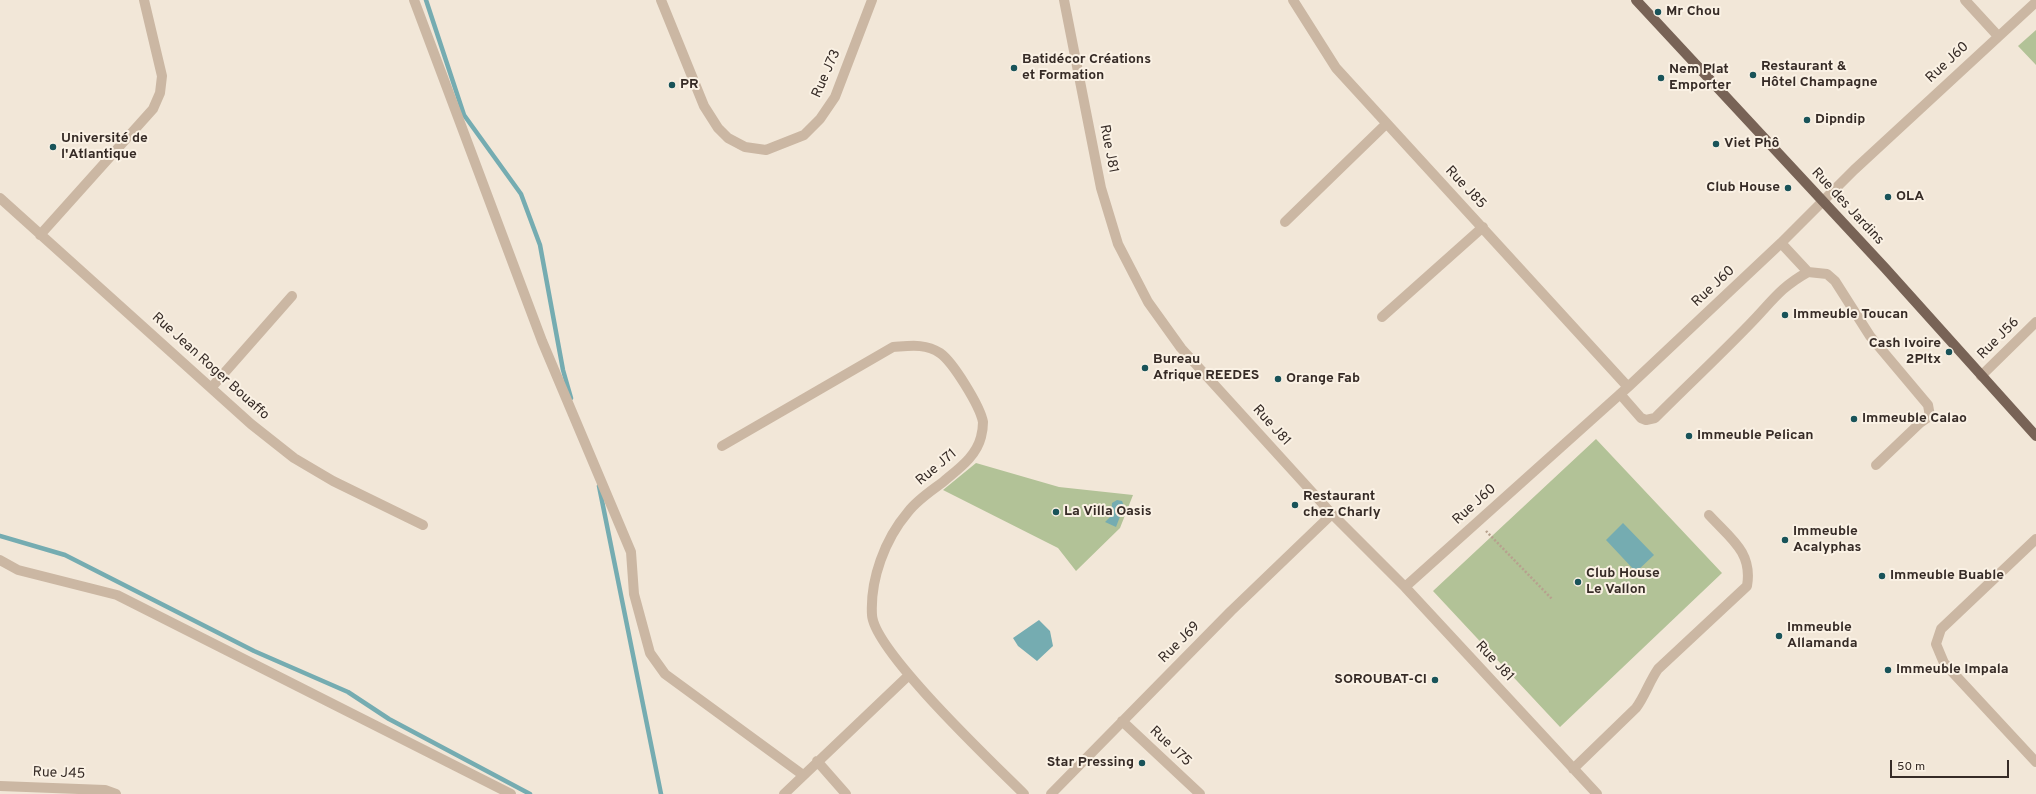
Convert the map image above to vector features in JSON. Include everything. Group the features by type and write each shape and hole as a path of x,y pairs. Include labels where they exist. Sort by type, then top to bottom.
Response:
{"main road":[{"name":"Rue des Jardins","path":"1636,0 1824,202 2036,436"}],"street":[{"path":"40,235 153,109 160,93 162,76 144,0"},
{"path":"414,0 542,341 630,552 634,594 650,653 665,674 803,774"},
{"name":"Rue J73","path":"661,0 704,106 718,128 728,138 745,147 766,150 804,136 820,120 835,97 872,0"},
{"name":"Rue J81","path":"1064,0 1101,188 1118,244 1148,302 1181,348 1332,514 1405,587 1597,794"},
{"name":"Rue J85","path":"1293,0 1336,68 1628,387"},
{"path":"1965,0 1998,36"},
{"name":"Rue J60","path":"1405,587 1628,387 1781,244 1854,170 2036,2"},
{"path":"1285,222 1386,124"},
{"name":"Rue Jean Roger Bouaffo","path":"0,198 251,424 294,458 333,481 423,525"},
{"path":"1382,317 1483,227"},
{"path":"1781,244 1808,272 1826,274 1835,281 1870,336 1922,397 1930,410 1930,416 1920,423 1876,465"},
{"path":"1620,394 1641,418 1646,420 1654,418 1750,324 1777,294 1808,272"},
{"path":"211,388 292,296"},
{"name":"Rue J56","path":"1981,376 2036,322"},
{"name":"Rue J71","path":"722,446 893,347 920,345 940,353 957,373 973,398 983,422 981,437 969,460 909,511 891,537 876,576 872,616 881,640 909,675 1024,794"},
{"name":"Rue J69","path":"1051,794 1122,721 1332,514"},
{"path":"1573,769 1636,708 1643,698 1648,684 1658,670 1747,586 1749,572 1747,560 1740,548 1709,515"},
{"path":"2036,539 1941,629 1936,644 1944,663 2036,762"},
{"path":"0,560 18,570 117,595 511,794"},
{"path":"784,794 816,761 909,675"},
{"name":"Rue J75","path":"1122,721 1200,794"},
{"path":"816,761 846,794"},
{"name":"Rue J45","path":"0,786 105,790 116,794"}],"path":[{"path":"1477,522 1552,599"}],"green space":[{"path":"2036,30 2036,65 2018,46"},
{"name":"Club House Le Vallon","path":"1596,439 1722,573 1560,727 1433,591"},
{"name":"La Villa Oasis","path":"976,463 1059,487 1133,495 1120,528 1076,571 1058,548 943,490"}],"water":[{"path":"1117,500 1122,501 1124,506 1116,527 1105,522 1111,516 1112,503"},
{"path":"1623,523 1654,555 1636,572 1606,540"},
{"path":"1039,620 1050,631 1053,646 1037,661 1018,646 1013,638"}],"waterway":[{"path":"426,0 464,115 521,194 540,245 563,370 571,398"},
{"path":"599,486 661,794"},
{"path":"0,536 65,555 254,651 348,692 389,719 530,794"}],"place":[{"name":"Mr Chou","path":"1658,12"},
{"name":"Batidécor Créations et Formation","path":"1014,68"},
{"name":"Restaurant & Hôtel Champagne","path":"1753,75"},
{"name":"Nem Plat Emporter","path":"1661,78"},
{"name":"PR","path":"672,85"},
{"name":"Dipndip","path":"1807,120"},
{"name":"Viet Phô","path":"1716,144"},
{"name":"Université de l'Atlantique","path":"53,147"},
{"name":"Club House","path":"1788,188"},
{"name":"OLA","path":"1888,197"},
{"name":"Immeuble Toucan","path":"1785,315"},
{"name":"Cash Ivoire 2Pltx","path":"1949,352"},
{"name":"Bureau Afrique REEDES","path":"1145,368"},
{"name":"Orange Fab","path":"1278,379"},
{"name":"Immeuble Calao","path":"1854,419"},
{"name":"Immeuble Pelican","path":"1689,436"},
{"name":"Restaurant chez Charly","path":"1295,505"},
{"name":"La Villa Oasis","path":"1056,512"},
{"name":"Immeuble Acalyphas","path":"1785,540"},
{"name":"Immeuble Buable","path":"1882,576"},
{"name":"Club House Le Vallon","path":"1578,582"},
{"name":"Immeuble Allamanda","path":"1779,636"},
{"name":"Immeuble Impala","path":"1888,670"},
{"name":"SOROUBAT-CI","path":"1435,680"},
{"name":"Star Pressing","path":"1142,763"}]}
